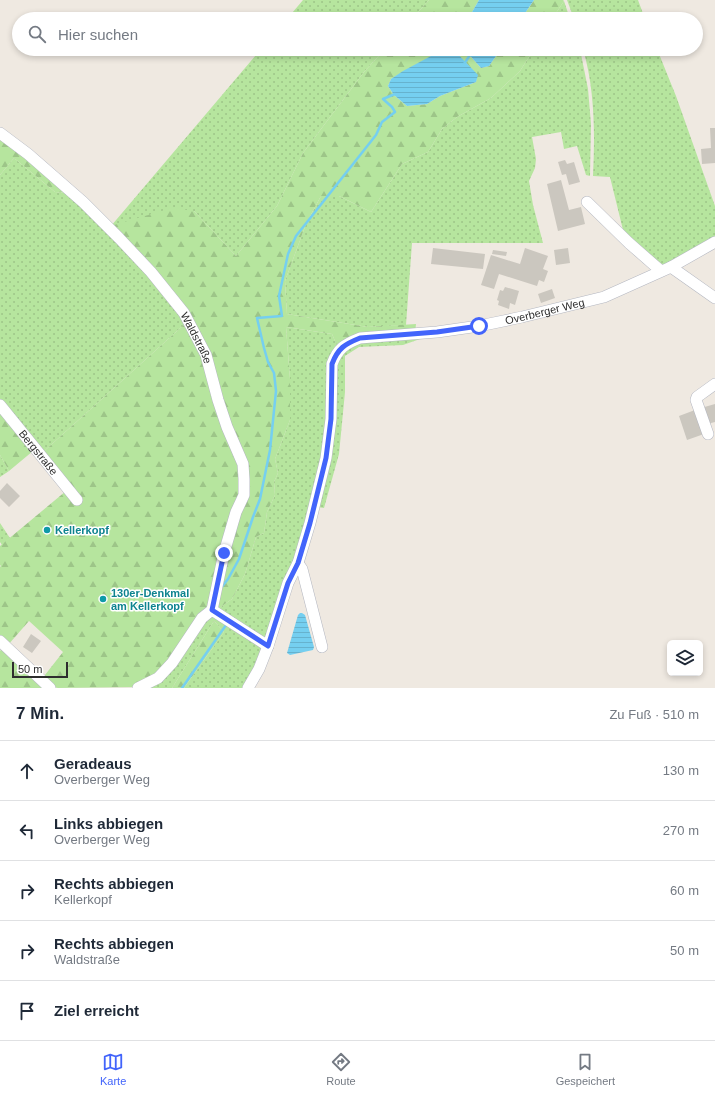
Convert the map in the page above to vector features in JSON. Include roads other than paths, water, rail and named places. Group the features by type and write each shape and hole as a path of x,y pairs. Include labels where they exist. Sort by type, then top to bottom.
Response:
{"street":[{"name":"Waldstraße","path":"0,133 28,154 83,202 151,272 184,313 206,355 227,427 243,464 244,478 244,496 236,512 224,553 212,610"},
{"path":"587,202 629,244 666,269 711,294 715,298"},
{"name":"Overberger Weg","path":"248,688 259,669 268,646 288,583 298,563 310,523 326,458 331,419 332,364 340,349 348,342 360,338 437,332 479,326 604,297 666,269 715,242"},
{"path":"708,434 696,400 697,397 715,384"},
{"name":"Bergstraße","path":"0,405 77,500"},
{"path":"298,563 302,569 322,647"},
{"path":"138,688 158,678 172,663 202,618 212,610 268,646"},
{"path":"0,641 50,688"}],"water":[{"path":"479,0 534,0 526,12 472,12"},
{"path":"431,56 460,56 478,75 476,82 440,96 427,104 407,106 394,95 388,86 391,79"},
{"path":"470,56 496,56 489,66 481,68"},
{"path":"300,613 305,615 314,647 313,650 290,655 287,653 298,615"}],"waterway":[{"path":"464,64 469,56"},
{"path":"221,588 228,579 239,559 260,499 270,450 276,391 274,373 268,362 257,318 282,316 279,296 288,254 296,236 376,135 382,122 395,112 383,99 395,94"},
{"path":"182,688 226,625"}],"place":[{"name":"Kellerkopf","path":"47,530"},
{"name":"130er-Denkmal am Kellerkopf","path":"103,599"}]}
